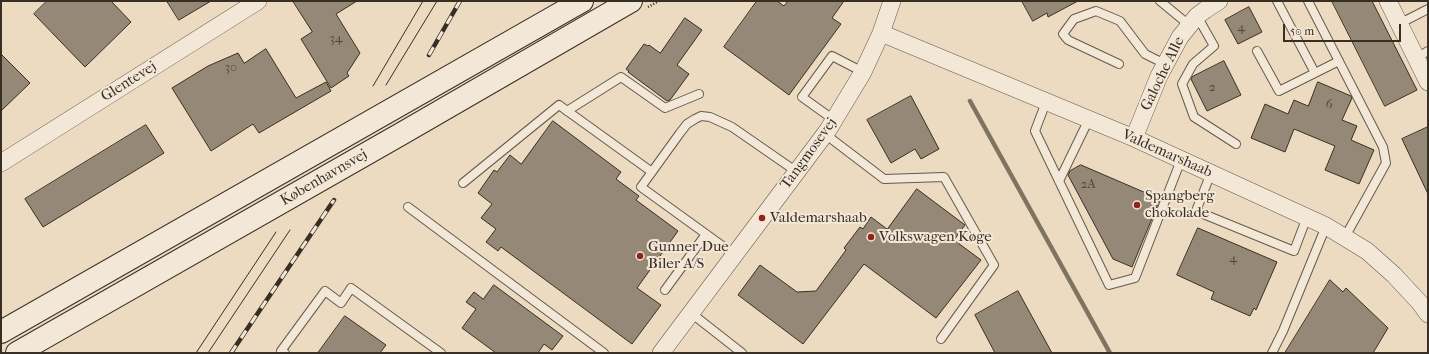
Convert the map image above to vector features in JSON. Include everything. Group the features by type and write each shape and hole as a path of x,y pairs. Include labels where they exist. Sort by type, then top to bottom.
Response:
{"main road":[{"name":"Københavnsvej","path":"1,332 582,1"},
{"name":"Københavnsvej","path":"17,353 631,1"}],"street":[{"name":"Glentevej","path":"1,163 258,1"},
{"name":"Tangmosevej","path":"661,353 825,134 863,72 881,33 892,1"},
{"name":"Galoche Alle","path":"1134,138 1159,76 1180,37 1204,10 1219,1"},
{"path":"1388,1 1399,24 1422,55 1428,82"},
{"name":"Valdemarshaab","path":"881,33 1134,138 1326,226 1367,250 1394,275 1428,314"}],"lane":[{"path":"1160,1 1193,21 1214,46 1193,64 1182,84 1194,118 1236,144"},
{"path":"1277,1 1315,73"},
{"path":"1308,1 1383,147 1386,163 1345,236"},
{"path":"1399,24 1428,9"},
{"path":"1119,64 1068,40 1063,34 1074,20 1096,11 1120,20 1145,54 1165,64"},
{"path":"1258,52 1279,91 1339,62"},
{"path":"834,120 802,97 832,56 863,72"},
{"path":"566,111 621,77 665,108 699,94"},
{"path":"1046,102 1035,131 1109,285 1135,278 1181,160"},
{"path":"463,183 559,105 652,172"},
{"path":"735,255 641,187 687,124 702,116 710,117 732,127 797,172"},
{"path":"1059,181 1089,120"},
{"path":"825,134 884,179 944,177 994,265 941,339"},
{"path":"1211,173 1196,211 1294,251 1307,217"},
{"path":"408,207 604,353"},
{"path":"1272,353 1283,331 1326,226"},
{"path":"665,290 706,234"},
{"path":"285,353 281,350 325,291 341,303 351,288 441,353"},
{"path":"691,314 742,353"}],"building":[{"path":"47,1 111,1 131,22 85,67 34,14"},
{"path":"167,1 211,1 179,20"},
{"path":"293,1 357,1 336,14 360,53 347,73 349,76 331,88 301,39 312,32"},
{"path":"757,1 777,1 784,6 788,1 844,1 832,18 841,24 789,95 724,47"},
{"path":"1022,1 1078,1 1048,17 1047,13 1033,21"},
{"path":"1332,1 1372,1 1417,90 1385,106"},
{"path":"1249,7 1262,32 1238,44 1225,20"},
{"path":"685,18 702,30 677,65 689,74 670,100 667,101 626,69 644,44 649,45 660,53"},
{"path":"266,49 296,98 326,82 331,91 259,133 253,124 211,151 172,88 208,66 238,53 244,63"},
{"path":"1,54 30,83 1,111"},
{"path":"1224,61 1241,95 1207,111 1191,79 1192,77"},
{"path":"1318,82 1351,96 1352,98 1342,120 1357,126 1351,140 1374,150 1359,184 1325,170 1335,146 1294,129 1285,152 1251,138 1265,104 1288,114 1294,100 1308,106"},
{"path":"911,96 939,149 921,159 915,149 891,163 867,120"},
{"path":"553,121 621,172 616,179 639,196 636,200 678,231 637,288 661,305 632,344 501,247 498,251 486,242 496,229 481,218 492,204 478,193 494,170 497,172 510,155 521,164"},
{"path":"146,125 164,153 43,227 25,199"},
{"path":"1428,127 1428,194 1402,139"},
{"path":"1081,165 1160,199 1132,267 1113,259 1068,175 1070,171"},
{"path":"917,189 965,225 954,240 981,260 936,318 864,264 803,344 738,295 760,265 797,292 816,291 846,250 844,248 860,227 863,229 871,217 887,229"},
{"path":"1198,228 1277,262 1256,310 1254,308 1250,316 1211,299 1214,292 1177,275"},
{"path":"1330,280 1343,292 1346,288 1388,328 1373,353 1285,353"},
{"path":"494,285 563,336 552,350 544,344 538,353 496,353 462,328 476,309 466,302 474,292 483,299"},
{"path":"1018,291 1052,353 995,353 975,315"},
{"path":"345,316 386,345 380,353 318,353"}],"waterway":[{"path":"970,101 1110,353"}],"tram line":[{"path":"373,86 423,1"},
{"path":"386,85 437,1"},
{"path":"208,353 290,230"},
{"path":"196,353 276,232"}],"railway":[{"path":"429,55 460,1"},
{"path":"231,353 334,200"}],"place":[{"name":"Spangberg chokolade","path":"1137,205"},
{"name":"Valdemarshaab","path":"762,218"},
{"name":"Volkswagen Køge","path":"871,237"},
{"name":"Gunner Due Biler A/S","path":"640,256"}]}
